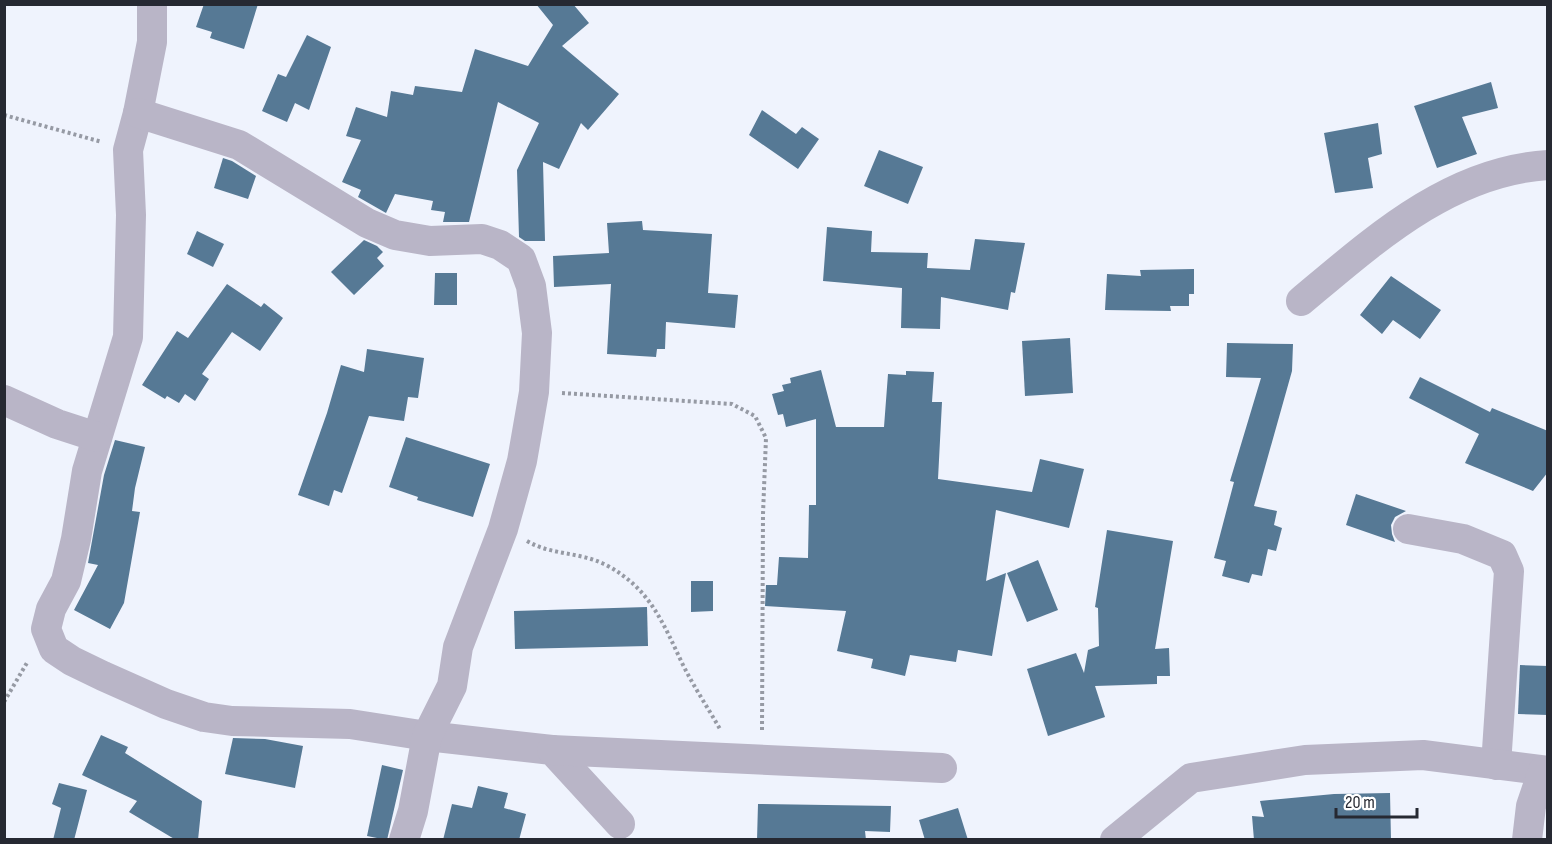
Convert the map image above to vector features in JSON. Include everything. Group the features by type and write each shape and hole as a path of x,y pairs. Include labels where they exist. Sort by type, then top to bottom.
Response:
{"street":[{"path":"152,4 152,42 128,150 132,214 128,336 87,471 76,539 66,581 51,609 46,629 54,649 72,661 166,704 204,717 232,721 350,724 427,736 552,750 942,768"},
{"path":"138,113 239,145 367,224 395,235 430,241 482,239 500,244 520,259 531,286 537,333 534,392 522,461 504,529 458,647 452,686 427,736 413,812 404,840"},
{"path":"1301,301 1383,232 1457,188 1523,166 1548,165"},
{"path":"4,400 57,424 97,437"},
{"path":"1408,529 1463,539 1502,555 1509,571 1496,765"},
{"path":"552,750 620,824"},
{"path":"1115,840 1191,778 1305,760 1423,755 1545,771 1531,806 1527,840"}],"path":[{"path":"4,115 128,150"},
{"path":"534,392 732,404 755,416 766,438 762,739"},
{"path":"504,529 538,547 590,557 609,567 638,590 654,606 684,667 723,734"},
{"path":"4,702 46,629"}],"building":[{"path":"204,4 258,4 244,49 210,38 212,32 196,27"},
{"path":"536,4 573,4 589,23 562,46 619,94 588,130 581,123 559,169 543,162 545,241 525,241 519,237 517,170 539,123 498,102 469,222 443,222 445,212 431,210 433,201 395,194 386,213 358,197 361,190 342,182 361,140 346,136 356,107 387,117 391,91 413,95 415,86 462,92 475,49 528,66 553,25"},
{"path":"307,35 331,47 309,110 295,103 287,122 262,111 278,74 286,77"},
{"path":"1491,82 1498,108 1462,117 1477,154 1437,168 1414,106"},
{"path":"762,110 796,134 802,127 819,139 798,169 749,135"},
{"path":"1378,123 1382,154 1368,158 1373,188 1335,193 1324,133"},
{"path":"879,150 923,167 908,204 864,186"},
{"path":"223,158 256,176 248,199 214,188"},
{"path":"642,221 643,230 712,234 708,293 738,295 735,328 666,322 665,349 657,349 656,357 607,354 611,284 554,287 553,256 609,253 607,223"},
{"path":"827,227 872,231 871,252 928,253 927,268 970,270 975,239 1025,243 1015,293 1011,292 1008,310 941,297 940,329 901,328 902,288 823,281"},
{"path":"197,231 224,244 213,267 187,254"},
{"path":"364,240 377,246 383,252 377,258 384,266 354,295 331,272"},
{"path":"1194,269 1194,294 1189,294 1189,306 1170,306 1171,311 1105,310 1107,274 1141,276 1140,270"},
{"path":"435,273 457,273 457,305 434,305"},
{"path":"1391,276 1441,310 1420,339 1393,320 1382,334 1360,315"},
{"path":"227,284 261,307 264,303 283,318 260,351 232,332 202,374 209,379 195,401 185,394 179,403 167,396 165,399 142,385 177,331 188,338"},
{"path":"1070,338 1073,393 1025,396 1022,341"},
{"path":"1227,343 1293,344 1292,371 1254,506 1277,511 1274,525 1282,528 1276,551 1268,549 1262,576 1252,574 1249,583 1222,576 1226,561 1214,558 1234,482 1230,481 1261,378 1226,377"},
{"path":"367,349 424,358 418,398 408,397 404,421 369,416 342,493 334,490 329,506 298,495 341,365 364,372"},
{"path":"821,370 836,427 884,427 888,374 906,375 906,371 934,372 932,402 942,402 938,479 1032,492 1040,459 1084,469 1069,528 996,510 986,581 1006,573 992,656 958,650 956,662 910,655 905,676 871,668 873,659 837,651 846,611 765,606 766,585 777,585 779,557 808,558 809,505 816,505 816,419 786,427 783,414 778,415 772,394 784,391 782,385 791,383 790,378"},
{"path":"1420,377 1490,412 1492,408 1548,431 1548,472 1533,491 1465,463 1479,434 1409,398"},
{"path":"406,437 490,464 473,517 417,500 418,497 389,487"},
{"path":"115,440 145,447 135,488 132,511 140,512 124,603 110,629 74,610 98,565 88,563 104,475"},
{"path":"1356,494 1406,511 1395,517 1391,525 1395,542 1346,525"},
{"path":"1107,530 1173,541 1155,649 1169,648 1170,676 1157,676 1157,684 1095,686 1105,717 1048,736 1027,669 1076,653 1084,673 1088,650 1099,646 1098,608 1095,607"},
{"path":"1038,560 1058,610 1027,622 1007,573"},
{"path":"691,581 713,581 713,611 691,612"},
{"path":"647,607 648,646 515,649 514,611"},
{"path":"1520,665 1548,666 1548,715 1518,714"},
{"path":"101,735 128,747 125,753 202,801 198,840 176,840 129,812 137,801 82,775"},
{"path":"233,738 265,739 303,746 295,788 225,774"},
{"path":"382,765 403,770 387,840 367,836"},
{"path":"59,783 87,790 74,840 53,840 61,808 52,804"},
{"path":"478,786 508,793 504,808 526,814 519,840 443,840 452,804 472,808"},
{"path":"1390,793 1391,840 1254,840 1252,816 1264,817 1260,801 1334,794"},
{"path":"758,804 891,806 890,832 865,831 866,840 757,840"},
{"path":"958,808 968,840 925,840 919,820"}]}
